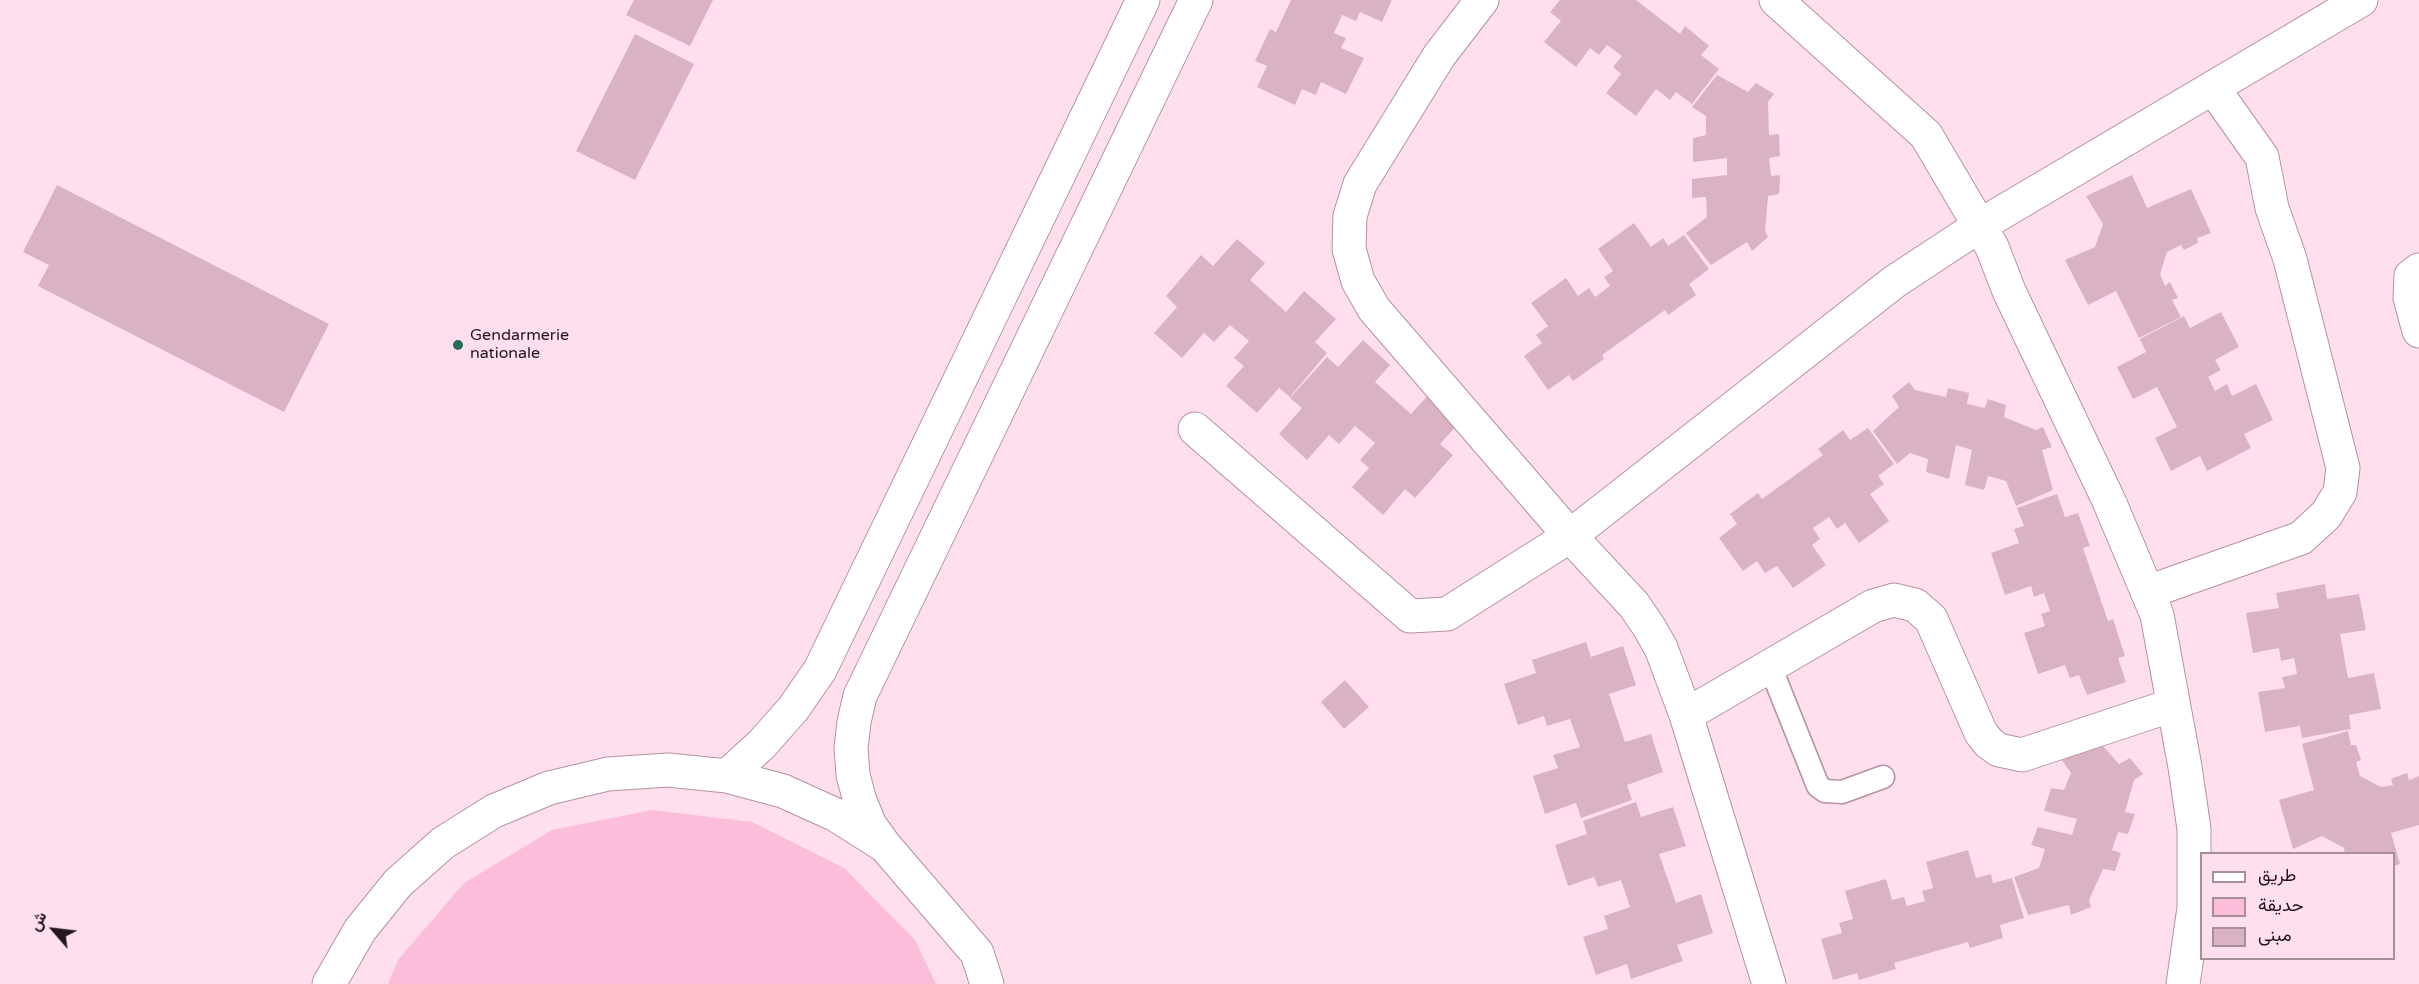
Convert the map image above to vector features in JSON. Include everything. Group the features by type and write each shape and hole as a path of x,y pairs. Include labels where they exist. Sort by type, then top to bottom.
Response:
{"street":[{"path":"727,776 762,744 793,709 820,670 1143,0"},
{"path":"987,984 976,953 885,846 870,825 860,801 854,775 851,748 854,722 860,696 1196,0"},
{"path":"1482,0 1439,57 1360,184 1350,216 1349,249 1358,280 1374,309 1570,536 1634,605 1649,627 1661,648 1686,715 1769,984"},
{"path":"1776,0 1926,135 1992,247 2009,291 2109,501 2148,592 2157,615 2194,829 2194,908 2183,984"},
{"path":"1195,429 1410,616 1447,614 1570,536 1894,282 1979,226 2361,0"},
{"path":"2148,592 2301,538 2326,515 2340,492 2343,468 2290,260 2272,207 2262,157 2213,87"},
{"path":"2419,270 2410,276 2410,298 2419,331"},
{"path":"1686,715 1873,606 1883,601 1905,600 1924,610 1931,619 1981,733 1999,750 2022,755 2173,705"},
{"path":"329,984 360,930 398,883 443,843 494,811 549,788 608,774 668,770 727,776 783,790 836,814 885,846"}],"lane":[{"path":"1770,666 1818,786 1825,791 1842,792 1883,777"}],"green space":[{"path":"652,810 752,822 844,868 915,940 936,984 388,984 398,960 464,883 552,830"}],"building":[{"path":"634,0 713,0 690,46 626,15"},
{"path":"1291,0 1392,0 1382,22 1360,12 1356,21 1342,15 1334,33 1346,38 1341,48 1364,58 1346,94 1321,82 1316,95 1302,89 1295,105 1257,87 1267,66 1255,61 1270,29 1276,32"},
{"path":"1560,0 1636,0 1680,34 1685,26 1709,46 1701,55 1719,69 1692,104 1676,92 1670,100 1656,89 1636,116 1606,93 1621,74 1613,67 1622,56 1607,45 1599,55 1590,48 1576,67 1544,42 1561,21 1550,12"},
{"path":"635,34 694,64 635,180 576,151"},
{"path":"1717,75 1748,92 1756,83 1774,94 1768,102 1769,135 1779,134 1780,156 1769,158 1771,176 1780,175 1779,194 1768,196 1765,231 1768,237 1752,251 1747,242 1711,265 1686,233 1707,217 1706,197 1692,198 1692,179 1727,175 1727,158 1693,162 1693,138 1706,135 1706,116 1692,107"},
{"path":"2132,175 2147,208 2191,189 2211,233 2197,238 2198,243 2184,250 2181,245 2167,252 2160,274 2165,286 2170,282 2178,298 2172,300 2181,317 2139,338 2116,291 2088,305 2065,260 2095,247 2103,224 2086,196"},
{"path":"57,185 329,324 284,412 38,286 49,265 23,252"},
{"path":"1634,223 1651,247 1663,238 1668,246 1684,235 1709,269 1689,284 1696,295 1668,315 1665,310 1602,355 1604,359 1573,381 1569,375 1548,390 1524,356 1542,343 1536,335 1548,326 1531,303 1566,278 1578,296 1589,288 1595,297 1610,286 1604,277 1613,271 1598,249"},
{"path":"1237,239 1265,263 1250,280 1286,312 1304,291 1336,319 1315,342 1327,353 1290,397 1279,388 1257,413 1226,386 1244,366 1234,358 1249,341 1230,325 1214,342 1204,333 1182,358 1154,333 1177,307 1166,296 1201,255 1213,266"},
{"path":"2221,312 2239,347 2215,360 2221,370 2208,377 2215,391 2227,384 2232,396 2256,384 2273,420 2244,434 2251,448 2207,471 2200,456 2171,471 2155,438 2177,427 2157,387 2133,399 2117,367 2146,352 2140,339 2184,316 2190,328"},
{"path":"1363,340 1390,365 1375,382 1411,414 1430,393 1461,421 1440,444 1453,455 1415,498 1405,489 1383,515 1352,487 1369,468 1360,460 1375,443 1355,426 1339,444 1329,435 1307,460 1279,434 1302,408 1290,398 1327,357 1338,367"},
{"path":"1909,382 1915,390 1946,397 1948,388 1969,393 1967,404 1985,408 1988,399 2006,405 2004,417 2036,430 2043,427 2052,447 2042,450 2053,490 2016,506 2006,481 1988,476 1984,490 1965,485 1972,450 1956,445 1949,479 1926,472 1928,459 1910,453 1897,464 1873,431 1899,407 1892,396"},
{"path":"1868,428 1894,464 1878,476 1884,484 1870,494 1889,521 1859,543 1845,523 1837,529 1829,517 1813,528 1820,539 1812,545 1826,565 1793,588 1777,566 1765,573 1757,561 1743,571 1719,538 1737,524 1730,514 1758,493 1762,499 1823,455 1818,449 1843,430 1850,440"},
{"path":"2057,494 2065,517 2078,513 2090,546 2083,548 2108,621 2113,619 2125,656 2118,658 2126,682 2087,695 2079,675 2070,678 2065,665 2038,674 2024,633 2045,626 2041,614 2050,611 2044,593 2034,597 2031,586 2005,595 1991,553 2019,543 2014,529 2024,526 2017,508"},
{"path":"2325,584 2327,599 2359,594 2366,630 2340,634 2348,678 2374,673 2381,709 2349,715 2351,729 2302,738 2300,726 2265,732 2258,692 2285,688 2282,677 2297,674 2294,658 2281,661 2279,648 2253,653 2246,613 2279,608 2276,593"},
{"path":"1586,642 1591,657 1623,646 1636,685 1609,694 1625,742 1651,734 1663,772 1627,785 1632,800 1581,818 1576,803 1545,814 1533,776 1558,768 1553,755 1580,747 1570,719 1547,726 1544,716 1518,725 1504,684 1536,673 1532,660"},
{"path":"1345,680 1369,707 1344,729 1321,702"},
{"path":"2348,731 2351,745 2356,745 2361,760 2356,762 2360,776 2381,787 2393,785 2391,779 2407,773 2409,780 2419,776 2419,825 2391,833 2400,864 2395,866 2395,852 2345,852 2344,848 2322,836 2293,849 2279,800 2314,790 2302,744"},
{"path":"2095,737 2119,764 2130,758 2143,774 2134,780 2125,812 2135,814 2128,834 2118,832 2112,850 2121,853 2115,871 2103,869 2089,900 2091,907 2071,915 2069,905 2028,915 2014,877 2039,868 2045,849 2031,845 2038,827 2072,835 2077,819 2044,811 2051,788 2064,790 2071,773 2061,759"},
{"path":"1636,802 1641,817 1673,807 1686,846 1659,854 1676,903 1701,894 1713,933 1677,945 1683,961 1631,979 1627,964 1596,975 1583,937 1608,929 1604,916 1630,907 1621,880 1598,887 1594,877 1568,886 1555,845 1587,834 1583,821"},
{"path":"1968,850 1976,878 1991,874 1993,883 2012,878 2024,918 2000,925 2003,938 1970,948 1968,942 1894,963 1896,969 1859,980 1857,973 1833,980 1821,939 1842,933 1839,923 1853,919 1845,891 1886,879 1892,900 1904,897 1907,906 1925,901 1922,891 1933,888 1926,862"}],"place":[{"name":"Gendarmerie nationale","path":"458,345"}]}
